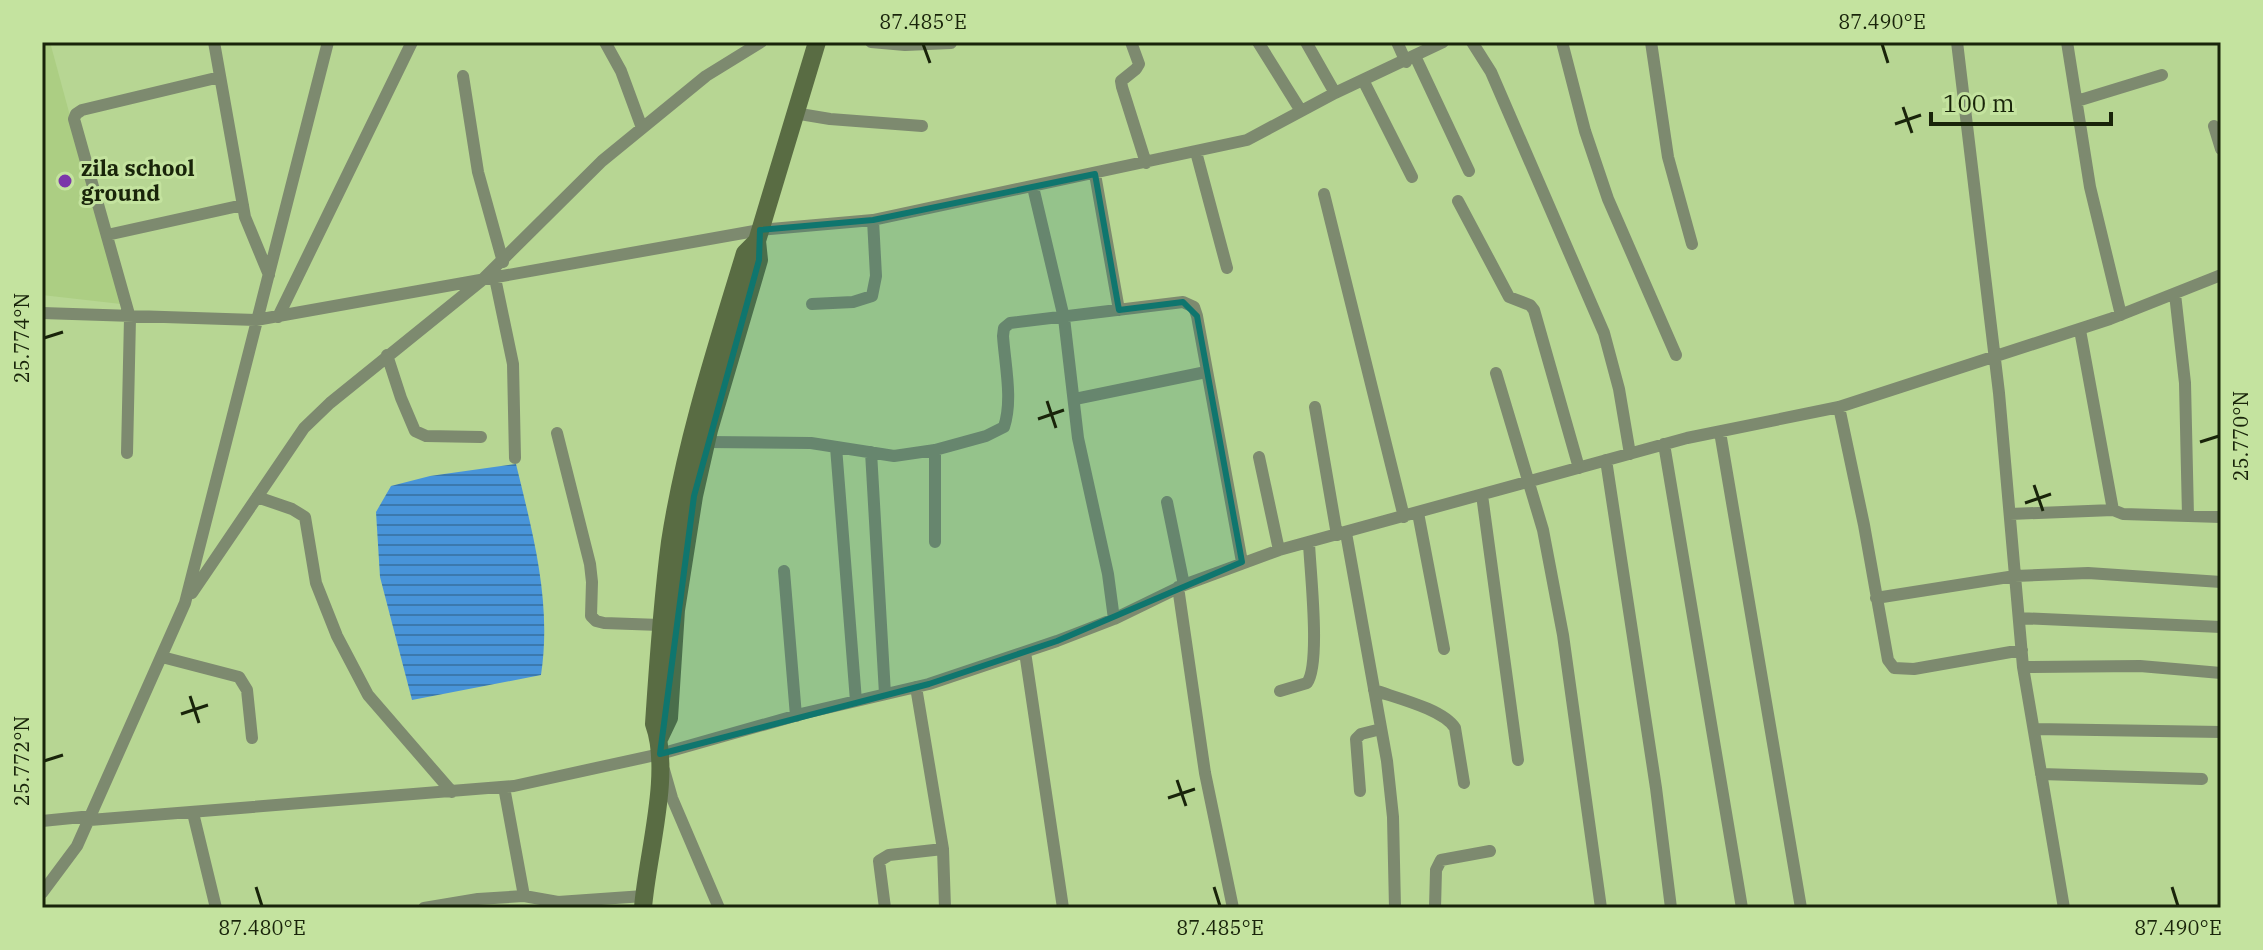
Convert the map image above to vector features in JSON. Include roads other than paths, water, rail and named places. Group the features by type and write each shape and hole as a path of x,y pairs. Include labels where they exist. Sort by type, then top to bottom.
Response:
{"street":[{"path":"214,42 245,217 269,275"},
{"path":"42,893 77,846 91,818 185,603 328,42"},
{"path":"278,317 412,42"},
{"path":"605,42 621,71 642,128"},
{"path":"185,603 304,428 387,355 503,262 602,161 706,76 761,42"},
{"path":"424,908 479,904 524,896 558,902 643,902 657,807 659,746 669,718 676,610 694,496 706,442 759,260 759,236 817,42"},
{"path":"871,42 905,45 951,43"},
{"path":"1131,42 1139,64 1121,81 1146,163"},
{"path":"1258,42 1301,111"},
{"path":"1306,42 1335,93"},
{"path":"1397,42 1410,59 1469,171"},
{"path":"42,313 256,320 495,278 873,220 1247,140 1335,93 1443,42"},
{"path":"1472,42 1491,72 1604,333 1619,389 1630,454"},
{"path":"1562,42 1585,131 1608,199 1676,355"},
{"path":"1651,42 1668,157 1692,244"},
{"path":"1957,42 1996,358 2023,667 2064,908"},
{"path":"2067,42 2090,187 2121,315"},
{"path":"2077,101 2162,75"},
{"path":"463,76 478,172 503,262"},
{"path":"127,453 130,318 74,119 82,110 220,77"},
{"path":"1363,80 1412,177"},
{"path":"794,113 922,126"},
{"path":"2214,126 2221,149"},
{"path":"1196,152 1227,268"},
{"path":"1095,174 1119,310"},
{"path":"1033,187 1064,318 1078,438 1108,574 1114,619"},
{"path":"1324,194 1404,517"},
{"path":"1458,201 1502,287 1509,297 1530,305 1534,310 1579,468"},
{"path":"107,235 243,205"},
{"path":"812,304 853,302 872,296 876,276 873,220"},
{"path":"719,908 672,798 654,724 660,625 671,540 688,451 745,253 759,236"},
{"path":"42,821 193,813 504,787 659,746 916,687 1114,619 1181,586 1279,550 1664,444 1839,407 2080,330 2221,275"},
{"path":"495,278 513,364 515,458"},
{"path":"2175,294 2185,383 2188,516"},
{"path":"706,442 811,443 894,456 935,450 986,436 1004,427 1008,399 1004,328 1010,323 1183,302 1190,304 1197,316 1242,562"},
{"path":"2080,330 2113,510"},
{"path":"387,355 415,431 426,436 481,437"},
{"path":"1075,399 1206,372"},
{"path":"1496,373 1543,530 1563,635 1601,908"},
{"path":"1315,407 1381,729 1393,817 1395,908"},
{"path":"1839,407 1864,525 1885,650 1894,668 1914,669 2022,650"},
{"path":"1720,432 1801,908"},
{"path":"557,433 590,564 591,616 604,623 660,625"},
{"path":"1664,444 1742,908"},
{"path":"836,447 856,701"},
{"path":"935,450 935,542"},
{"path":"871,452 885,694"},
{"path":"1259,457 1279,550"},
{"path":"1606,460 1671,908"},
{"path":"1482,495 1518,760"},
{"path":"257,497 305,517 316,583 337,636 368,695 452,792"},
{"path":"1167,502 1205,773 1233,908"},
{"path":"2010,514 2113,510 2123,514 2221,517"},
{"path":"1418,513 1444,649"},
{"path":"1280,691 1307,683 1312,674 1309,543"},
{"path":"784,571 796,716"},
{"path":"1876,598 2015,576 2088,573 2221,582"},
{"path":"2019,618 2221,627"},
{"path":"1025,652 1063,908"},
{"path":"162,657 239,677 247,690 252,738"},
{"path":"2023,667 2140,666 2221,673"},
{"path":"916,687 943,849 945,908"},
{"path":"1374,690 1452,723 1464,783"},
{"path":"1360,791 1356,739 1361,734 1381,729"},
{"path":"2034,729 2221,732"},
{"path":"2041,774 2202,779"},
{"path":"504,787 524,896"},
{"path":"193,813 216,908"},
{"path":"885,908 879,861 889,855 943,849"},
{"path":"1435,908 1436,870 1441,860 1490,851"}],"water":[{"path":"516,464 539,569 544,622 541,675 412,700 380,577 376,512 391,486 430,476"}],"place":[{"name":"zila school ground","path":"65,181"}]}
